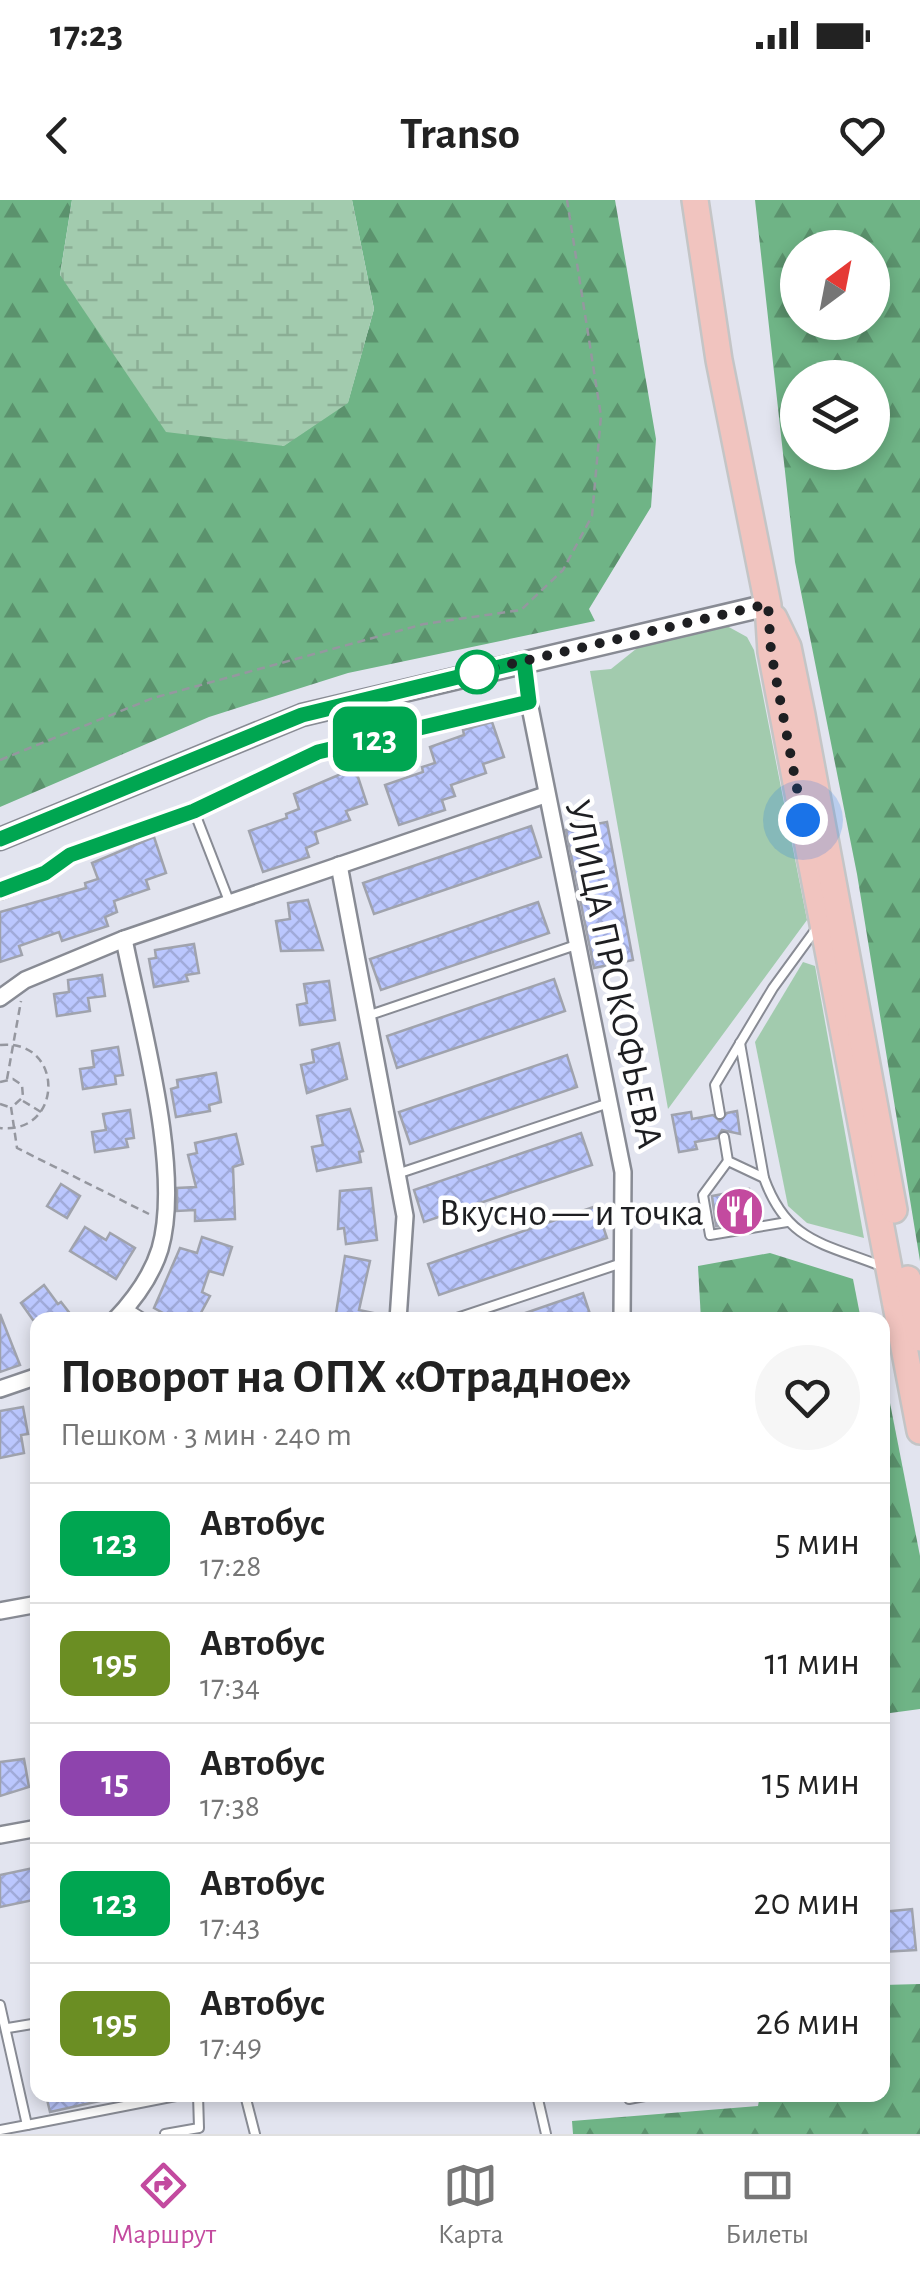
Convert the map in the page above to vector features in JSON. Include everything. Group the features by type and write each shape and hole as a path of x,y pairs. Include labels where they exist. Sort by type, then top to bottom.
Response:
{"main road":[{"path":"696,200 720,360 768,604 771,652 920,1431"},
{"path":"768,604 788,647 799,698 920,1338"}],"street":[{"path":"0,839 302,715 768,604"},
{"path":"0,890 45,873 70,855 194,811 318,752 529,702"},
{"name":"УЛИЦА ПРОКОФЬЕВА","path":"529,702 623,1172 622,1312"},
{"path":"0,998 25,980 124,938 545,795"},
{"path":"339,865 404,1216 398,1312"},
{"path":"122,1312 160,1250 164,1222 164,1152 124,938"},
{"path":"0,1390 30,1379"},
{"path":"0,1611 30,1605"},
{"path":"0,1835 30,1829"}],"lane":[{"path":"524,661 529,702"},
{"path":"194,811 229,901"},
{"path":"720,1114 715,1085 773,988 822,922"},
{"path":"368,1016 578,944"},
{"path":"740,1043 764,1178 775,1209 800,1234 888,1269"},
{"path":"397,1174 609,1102"},
{"path":"724,1137 728,1162 703,1195 710,1235 788,1222"},
{"path":"728,1162 764,1178"},
{"path":"475,1312 624,1262"},
{"path":"0,2004 27,2125"},
{"path":"8,2028 30,2024"},
{"path":"115,2102 116,2108"},
{"path":"0,2130 146,2102"},
{"path":"165,2134 199,2128 198,2102"},
{"path":"248,2102 255,2134"},
{"path":"538,2102 546,2134"}],"path":[{"path":"0,760 154,698 424,624 521,610 563,570 592,516 602,416 566,200"},
{"path":"7,1078 25,980"},
{"path":"0,1044 13,1044 34,1053 46,1068 50,1086 42,1112 14,1128 0,1128"},
{"path":"0,1082 7,1078"},
{"path":"7,1078 22,1086 21,1100"},
{"path":"21,1100 42,1112"},
{"path":"11,1107 21,1100"},
{"path":"0,1104 11,1107"},
{"path":"11,1107 17,1148 164,1222"}],"green space":[{"path":"0,200 72,200 60,275 283,446 348,402 374,309 352,200 615,200 656,439 651,507 589,609 595,621 348,673 209,717 0,807"},
{"path":"72,200 352,200 374,309 348,403 284,446 166,432 60,275"},
{"path":"755,200 920,200 920,1261 857,874 795,562 785,470 890,470 890,360 780,360 780,426"},
{"path":"727,626 747,637 754,650 807,920 668,1109 590,671 611,669 641,645"},
{"path":"803,962 815,966 864,1238 807,1223 788,1206 755,1042"},
{"path":"770,1253 853,1279 859,1312 701,1312 698,1266"},
{"path":"890,1403 920,1556 920,1709 890,1713"},
{"path":"920,1984 920,2134 573,2134 572,2121 758,2106 759,2102 890,2102 890,1985"}],"building":[{"path":"492,722 504,757 483,764 486,773 451,785 455,796 442,800 445,810 399,825 385,785 423,772 422,767 435,763 430,747 464,735 463,730"},
{"path":"355,768 367,804 346,811 350,820 315,832 318,843 306,848 309,857 263,872 249,831 287,818 286,814 299,809 294,794"},
{"path":"607,822 633,960 594,968 566,830"},
{"path":"531,826 541,857 374,914 363,883"},
{"path":"154,837 166,873 146,880 149,889 114,901 117,912 105,917 108,926 62,941 59,932 19,946 22,955 0,962 0,912 86,888 85,883 98,879 92,863"},
{"path":"308,900 323,950 281,951 276,921 290,919 288,903"},
{"path":"538,902 549,933 381,990 370,959"},
{"path":"194,944 199,973 186,975 188,981 154,987 149,959 156,958 155,950"},
{"path":"102,975 105,996 88,998 90,1011 57,1016 54,994 69,992 68,980"},
{"path":"554,979 565,1011 397,1068 387,1036"},
{"path":"329,981 335,1020 300,1025 297,1005 307,1003 304,984"},
{"path":"339,1043 347,1079 307,1093 301,1065 314,1062 312,1050"},
{"path":"118,1047 123,1075 115,1076 116,1084 83,1089 80,1069 94,1067 92,1051"},
{"path":"567,1055 577,1087 410,1144 399,1112"},
{"path":"216,1073 221,1102 209,1105 210,1111 176,1117 171,1089 178,1087 177,1080"},
{"path":"350,1109 363,1151 359,1152 361,1162 317,1171 312,1147 323,1145 317,1116"},
{"path":"130,1110 134,1138 126,1139 128,1147 95,1152 92,1132 106,1130 103,1114"},
{"path":"737,1111 740,1134 722,1130 717,1138 695,1142 697,1149 679,1152 672,1115 691,1112 692,1119 713,1115 720,1121 727,1113"},
{"path":"581,1133 592,1165 424,1222 414,1190"},
{"path":"236,1134 243,1164 233,1167 235,1219 195,1221 195,1210 177,1211 177,1188 196,1187 188,1155 197,1153 195,1143"},
{"path":"61,1184 80,1196 67,1218 47,1206"},
{"path":"371,1188 377,1240 346,1244 344,1228 338,1229 340,1191"},
{"path":"749,1189 754,1220 716,1226 712,1196"},
{"path":"596,1206 607,1238 439,1295 428,1264"},
{"path":"85,1227 106,1240 110,1233 135,1248 116,1279 70,1251"},
{"path":"202,1237 232,1247 223,1275 209,1271 202,1292 210,1296 201,1312 161,1312 154,1308 180,1248 197,1253"},
{"path":"345,1256 370,1261 359,1310 369,1312 336,1312"},
{"path":"44,1285 69,1312 30,1312 30,1316 21,1303"},
{"path":"583,1293 589,1312 528,1312"},
{"path":"0,1314 20,1365 0,1372"},
{"path":"23,1407 28,1434 21,1435 24,1453 0,1458 0,1411"},
{"path":"24,1759 29,1787 0,1796 0,1762"},
{"path":"30,1869 30,1901 0,1907 0,1875"},
{"path":"912,1909 916,1950 890,1952 890,1911"},
{"path":"48,2102 95,2102 50,2112"}],"bus line":[{"name":"123","path":"0,839 302,715 524,661 529,702 318,752 248,788 70,855 45,873 0,890"}],"place":[{"name":"Вкусно — и точка","path":"739,1212"}],"route":[{"path":"477,672 768,604 771,652 803,820"}]}
